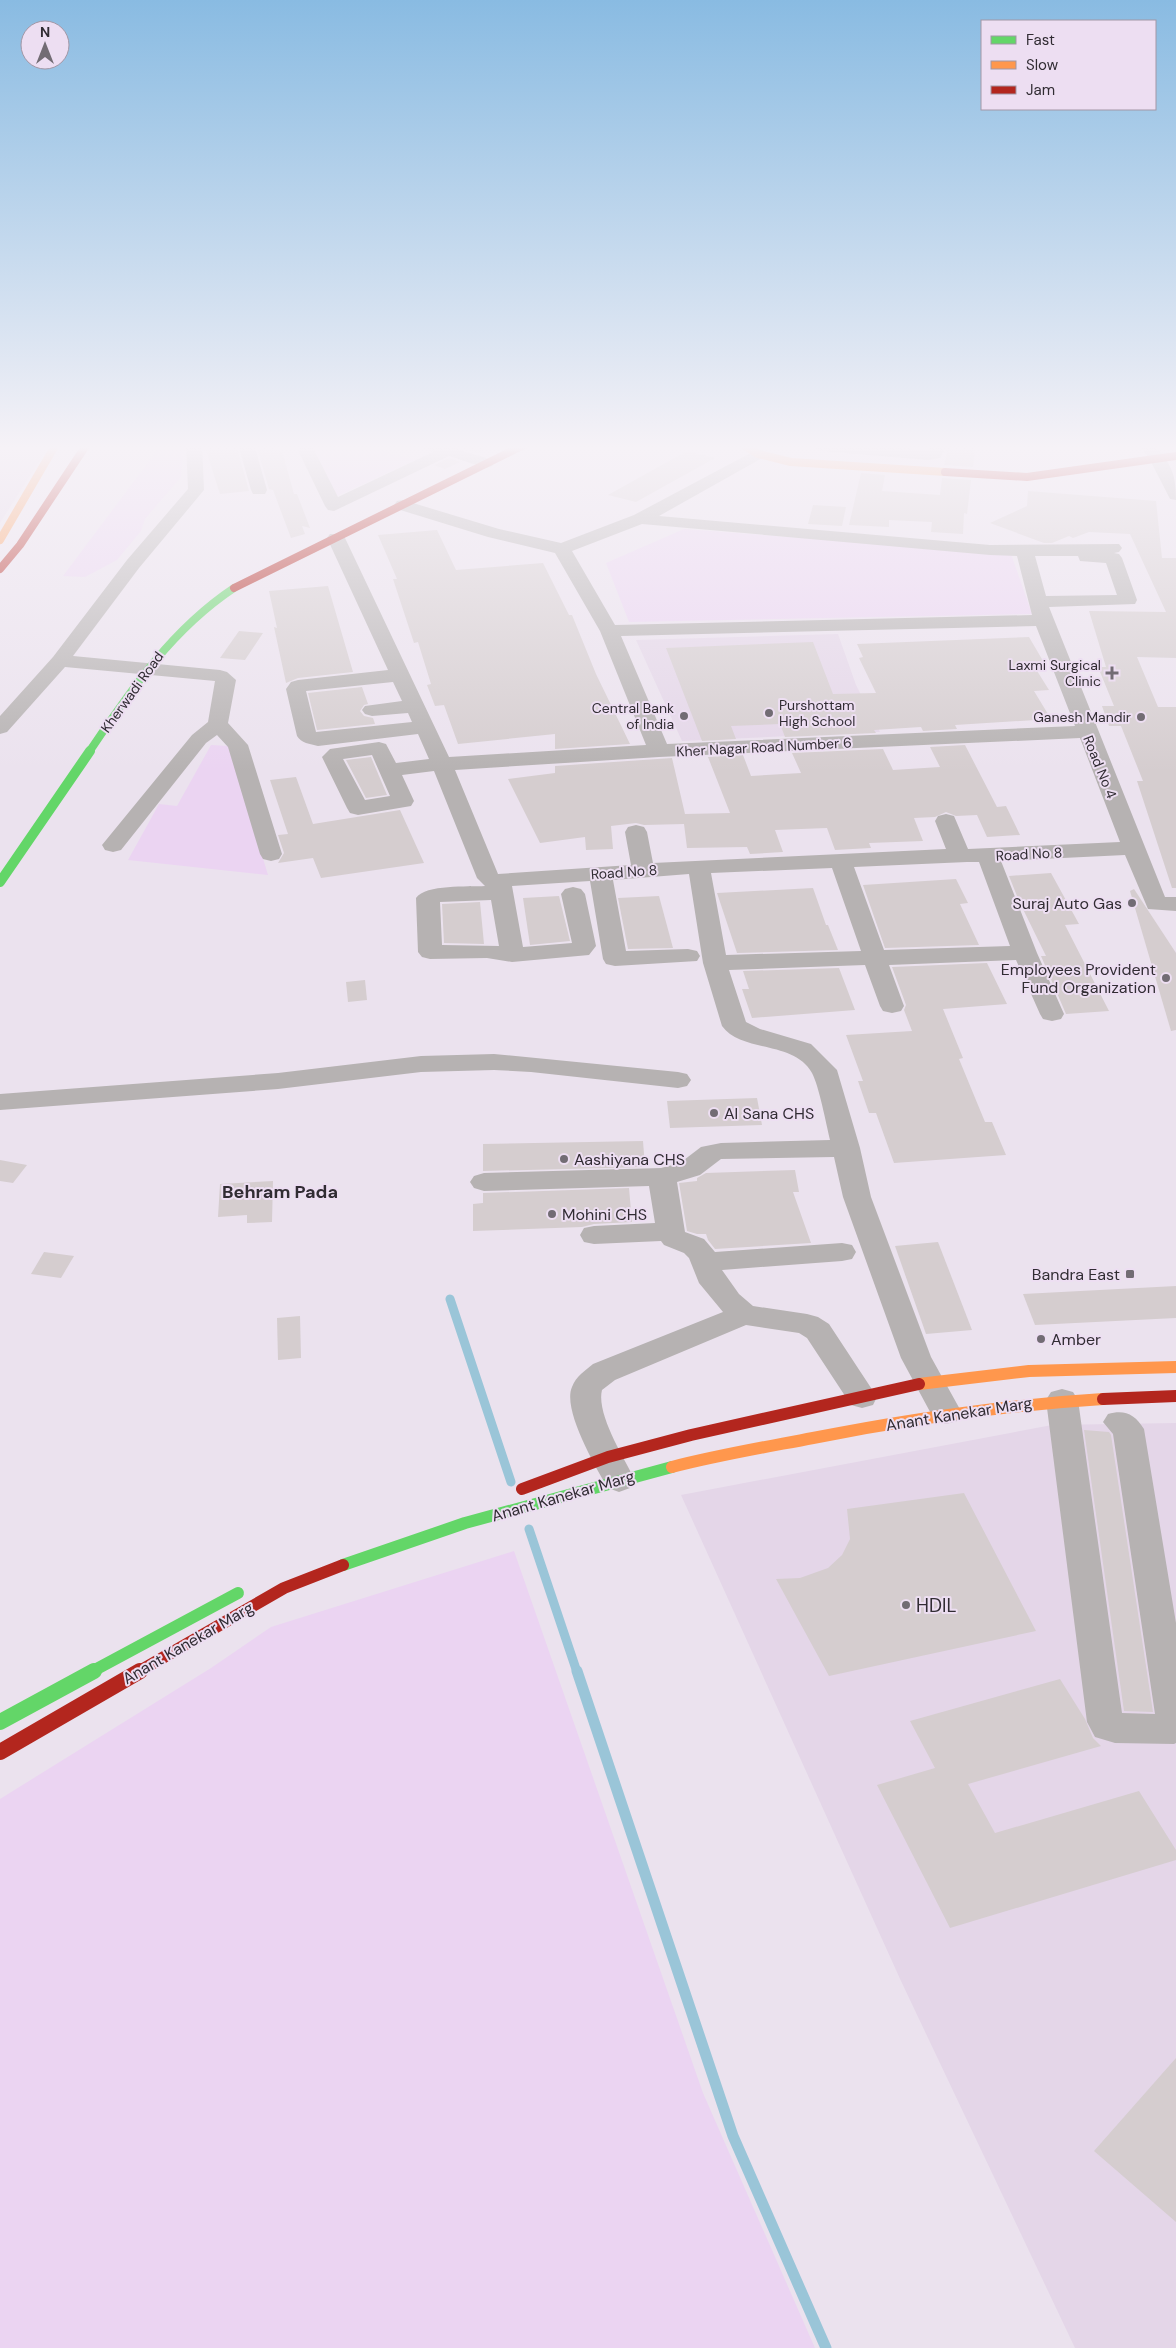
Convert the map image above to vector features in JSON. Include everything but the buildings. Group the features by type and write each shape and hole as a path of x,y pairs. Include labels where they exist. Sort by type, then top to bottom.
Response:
{"street":[{"path":"0,569 13,554"},
{"path":"0,728 60,661 142,554"},
{"name":"Kherwadi Road","path":"0,882 146,669 181,630 214,600 255,576 303,554"},
{"path":"343,554 442,764 488,878 501,887 512,955 583,949 573,894"},
{"path":"565,554 609,631 659,751"},
{"path":"609,631 1040,611 1126,601 1129,599 1113,558 1105,556 1021,554"},
{"path":"1026,554 1036,554"},
{"name":"Road No 4","path":"1026,554 1040,611 1086,732 1156,904 1176,904"},
{"path":"60,661 220,676 226,680 218,724 199,739 114,846"},
{"path":"400,675 298,686 296,689 307,736 318,740 425,727"},
{"path":"372,710 415,706"},
{"path":"218,724 238,744 271,854"},
{"name":"Kher Nagar Road Number 6","path":"389,770 442,764 659,751 1086,732"},
{"path":"946,821 960,857"},
{"path":"636,832 643,870"},
{"name":"Road No 8","path":"512,955 487,951 430,952 428,898 600,873 1134,848"},
{"path":"988,856 1025,953 1052,1014"},
{"path":"841,862 892,1006"},
{"path":"699,867 715,963 735,1026 751,1034 802,1049 824,1070 846,1148 857,1197 916,1358 946,1413"},
{"path":"600,873 615,959 688,956"},
{"path":"715,963 1025,953"},
{"path":"0,1102 278,1082 421,1064 494,1062 531,1064 678,1080"},
{"path":"484,1182 662,1177 690,1169 711,1153 721,1151 846,1148"},
{"path":"662,1177 670,1231 674,1238 694,1246 702,1254 710,1276 729,1301 744,1315"},
{"path":"594,1235 670,1231"},
{"path":"704,1262 842,1252"},
{"path":"614,1469 589,1415 584,1397 586,1388 604,1372 744,1315 807,1324 818,1331 862,1396"},
{"name":"Anant Kanekar Marg","path":"511,1492 614,1469 696,1447 862,1396 930,1381 1029,1371 1176,1367"},
{"name":"Anant Kanekar Marg","path":"0,1752 284,1588 373,1550 549,1498 614,1469 696,1447 946,1413 1040,1401 1176,1396"},
{"path":"1062,1400 1104,1722 1108,1726 1115,1728 1174,1729 1128,1429 1119,1422"},
{"name":"Anant Kanekar Marg","path":"0,1722 251,1586"}],"shaded area":[{"path":"80,554 122,554 117,560 85,577 63,576"},
{"path":"628,554 1011,554 1032,614 629,622 606,563"},
{"path":"838,634 856,685 880,732 682,741 636,640"},
{"path":"211,745 229,746 268,875 128,860 159,804 177,806"},
{"path":"1176,1423 1176,2348 1075,2348 901,1981 681,1495 1052,1425"},
{"path":"514,1551 703,2093 815,2348 0,2348 0,1799 211,1668 271,1627"}],"waterway":[{"path":"450,1299 511,1482"},
{"path":"529,1529 577,1672"},
{"path":"577,1671 733,2136 826,2348"}],"traffic: fast":[{"path":"0,882 123,702 155,659 191,620 234,588"},
{"path":"343,1565 465,1523 672,1467"},
{"path":"0,1722 238,1593"}],"traffic: slow":[{"path":"919,1384 1029,1371 1176,1367"},
{"path":"672,1467 702,1459 802,1440 951,1414 1052,1402 1103,1399"}],"traffic: jam":[{"path":"0,569 13,554"},
{"path":"234,588 301,554"},
{"path":"522,1489 608,1457 691,1435 919,1384"},
{"path":"1103,1399 1176,1396"},
{"path":"0,1752 284,1588 343,1565"}],"place":[{"name":"Laxmi Surgical Clinic","path":"1112,673"},
{"name":"Purshottam High School","path":"769,713"},
{"name":"Central Bank of India","path":"684,716"},
{"name":"Ganesh Mandir","path":"1141,717"},
{"name":"Suraj Auto Gas","path":"1132,903"},
{"name":"Employees Provident Fund Organization","path":"1166,978"},
{"name":"Al Sana CHS","path":"714,1113"},
{"name":"Aashiyana CHS","path":"564,1159"},
{"name":"Mohini CHS","path":"552,1214"},
{"name":"Bandra East","path":"1130,1274"},
{"name":"Amber","path":"1041,1339"},
{"name":"HDIL","path":"906,1605"}],"district":[{"name":"Behram Pada","path":"280,1192"}]}
